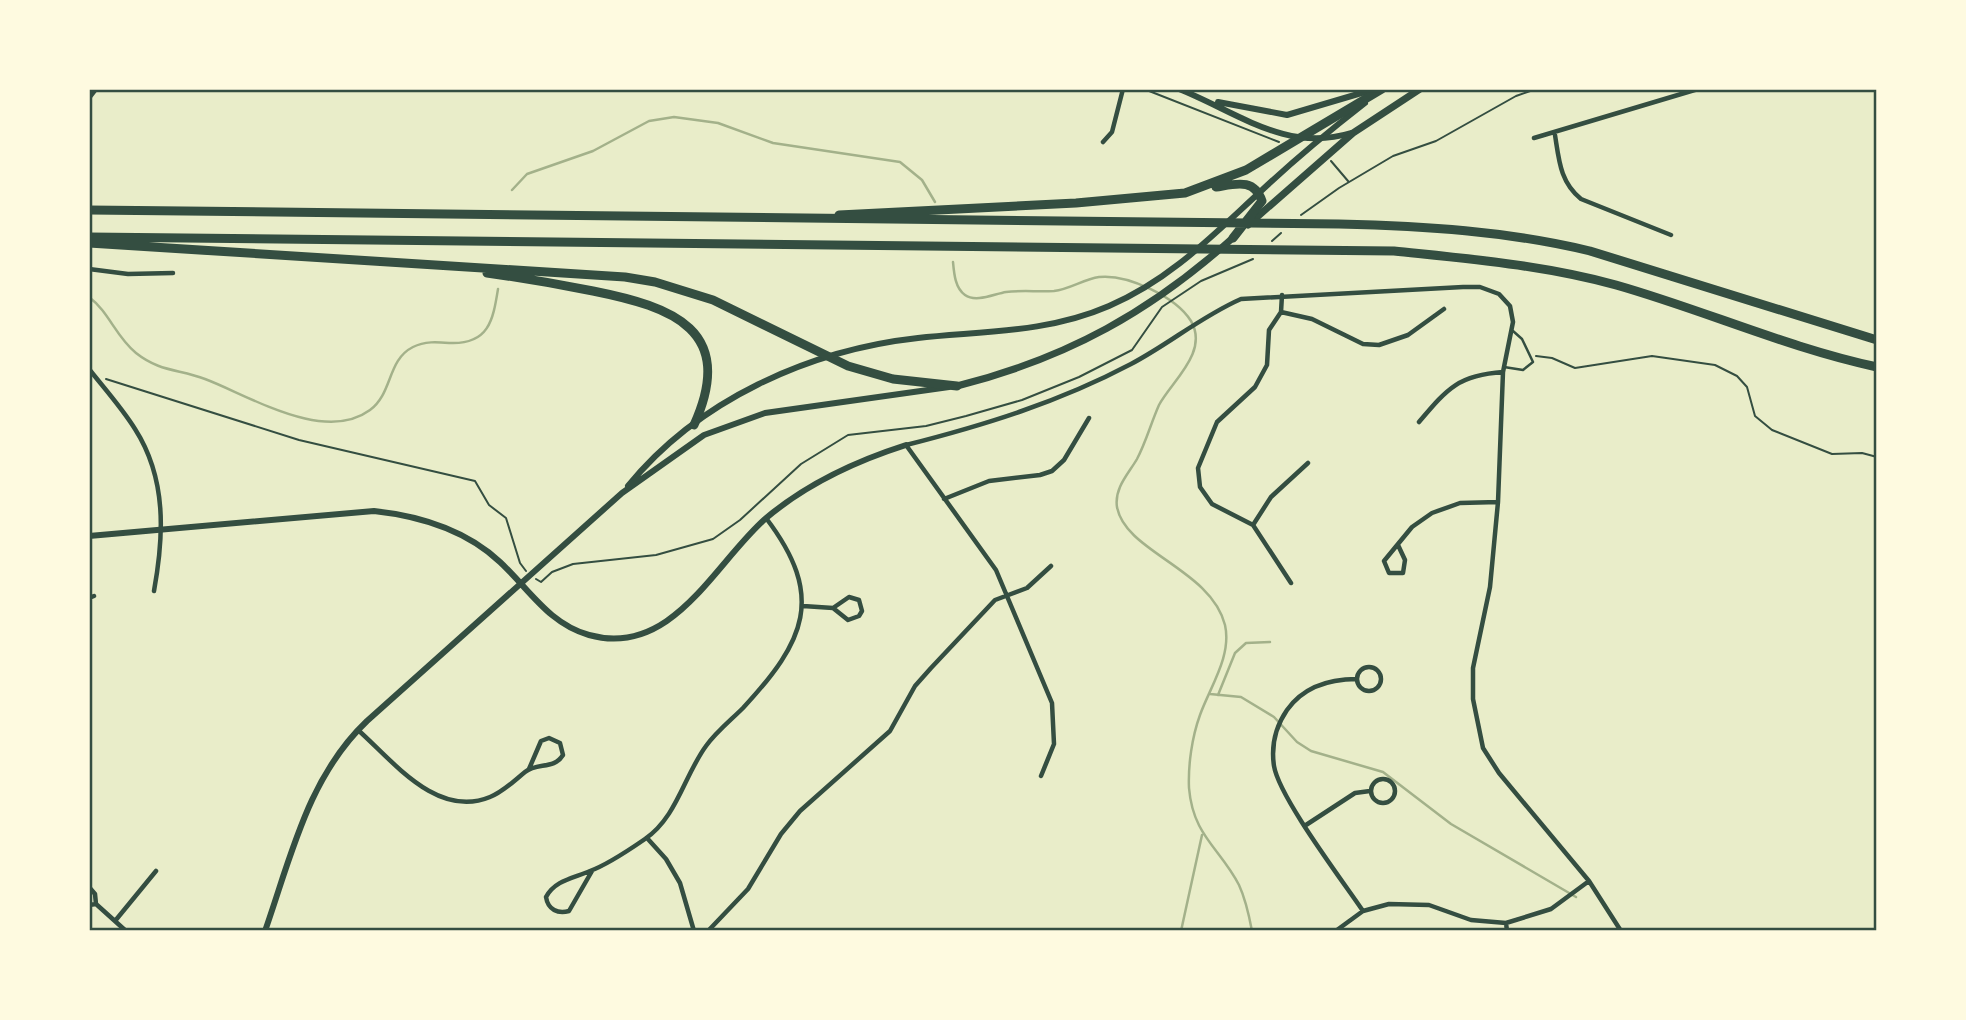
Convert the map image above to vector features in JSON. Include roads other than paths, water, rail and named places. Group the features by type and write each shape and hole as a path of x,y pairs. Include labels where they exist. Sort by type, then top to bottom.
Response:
{"highway":[{"path":"1185,193 1246,170 1383,89"},
{"path":"799,217 1076,203 1185,193 1240,183 1252,186 1262,201 1233,238"},
{"path":"89,210 1339,224 1446,229 1545,240 1630,262 1877,340"},
{"path":"89,240 1311,249 1474,258 1561,271 1619,286 1803,347 1877,367"},
{"path":"89,240 589,274 655,282 713,300 848,366 893,379 957,386"},
{"path":"434,264 622,297 673,315 692,331 701,344 708,369 705,400 694,425"}],"main road":[{"path":"957,386 999,375 1116,326 1177,286 1353,133 1420,89"}],"street":[{"path":"89,98 96,89"},
{"path":"1103,142 1112,132 1123,89"},
{"path":"1179,89 1266,128 1300,139 1318,141 1353,133"},
{"path":"1202,98 1251,111 1287,115 1311,111 1375,89"},
{"path":"622,493 638,473 694,425 758,383 814,360 845,350 919,338 1016,332 1069,320 1129,297 1172,271 1318,141 1383,89"},
{"path":"1534,138 1555,135 1698,89"},
{"path":"1555,135 1560,169 1569,189 1581,199 1671,235"},
{"path":"89,269 128,274 173,273"},
{"path":"89,536 374,511 404,514 460,534 488,551 555,619 576,630 599,638 638,635 659,626 684,608 766,517 840,470 906,445 1053,402 1133,363 1207,316 1241,299 1480,287 1506,299 1512,311 1513,331 1503,369 1498,502 1490,587 1473,668 1473,699 1483,748 1499,773 1589,881 1621,931"},
{"path":"1282,295 1281,312 1269,330 1267,365 1255,387 1217,422 1198,468 1200,487 1212,504 1254,525 1291,583"},
{"path":"1281,312 1312,319 1363,344 1380,345 1408,335 1444,309"},
{"path":"89,369 135,428 156,481 162,531 154,592"},
{"path":"1419,422 1459,380 1503,369"},
{"path":"265,931 301,824 318,787 358,730 622,493 704,435 765,413 957,386"},
{"path":"944,499 989,481 1052,471 1064,460 1089,418"},
{"path":"906,445 996,570 1008,597 1055,715 1054,744 1041,776"},
{"path":"1254,525 1271,497 1308,463"},
{"path":"1398,545 1405,567 1403,573 1396,575 1389,573 1384,561 1412,527 1432,513 1460,503 1498,502"},
{"path":"592,871 569,911 558,913 551,909 546,897 550,891 570,877 592,871 648,838 664,821 707,745 771,677 788,654 799,628 803,606 794,561 766,517"},
{"path":"708,931 748,889 781,834 800,811 882,740 923,677 995,600 1027,588 1051,566"},
{"path":"803,606 833,608 848,620 859,616 862,611 859,600 849,597 833,608"},
{"path":"1365,667 1375,668 1381,676 1380,685 1371,691 1362,688 1357,679 1365,667"},
{"path":"1357,679 1329,681 1308,690 1290,706 1279,725 1274,745 1274,767 1281,788 1363,911"},
{"path":"358,730 431,793 451,802 473,802 493,796 529,769 558,762 563,755 561,743 549,738 541,741 529,769"},
{"path":"1386,779 1391,782 1395,793 1392,798 1382,803 1376,801 1370,791 1375,781 1386,779"},
{"path":"1306,825 1355,793 1370,791"},
{"path":"648,838 666,859 680,883 694,931"},
{"path":"116,921 156,871"},
{"path":"1319,931 1337,930 1363,911 1389,904 1429,905 1471,920 1506,923 1551,909 1589,881"},
{"path":"89,887 95,894 92,905 126,931"},
{"path":"1506,923 1507,931"}],"lane":[{"path":"1503,369 1530,368 1532,355 1513,331"}],"waterway":[{"path":"512,190 527,174 593,151 649,121 674,117 718,123 773,143 900,162 922,180 935,202"},
{"path":"953,262 957,284 969,297 980,298 1012,291 1054,291 1093,278 1111,277 1137,283 1163,296 1191,321 1195,333 1192,355 1159,405 1140,453 1120,487 1117,507 1123,523 1135,537 1203,589 1217,606 1225,625 1223,660 1195,732 1189,788 1196,818 1202,830 1239,885 1252,931"},
{"path":"89,297 129,347 153,364 205,379 286,413 331,422 351,419 370,410 383,395 399,360 413,347 431,342 462,343 481,335 491,320 498,289"},
{"path":"1218,695 1235,653 1246,643 1270,642"},
{"path":"1210,694 1241,697 1274,717 1297,742 1311,751 1383,772 1451,824 1576,897"},
{"path":"1181,931 1202,835"}]}
